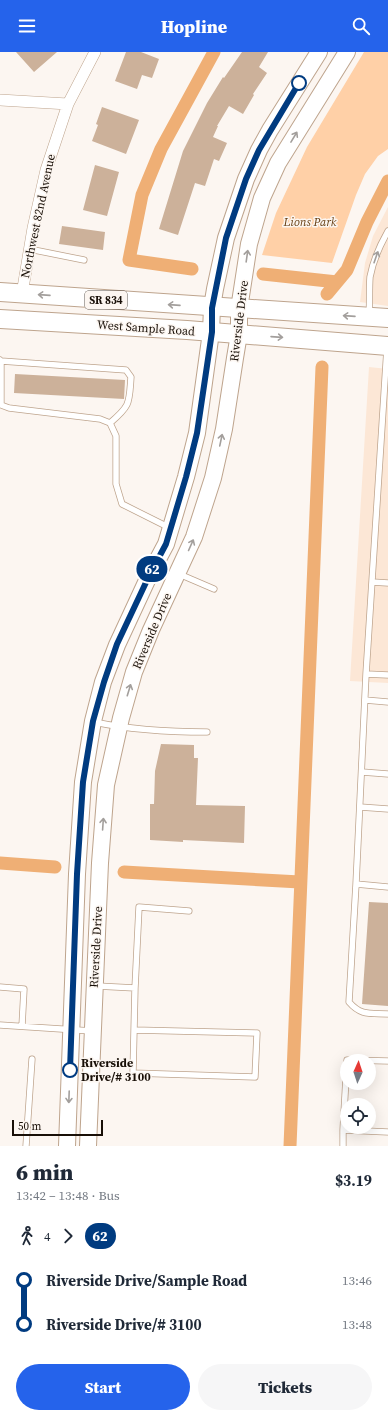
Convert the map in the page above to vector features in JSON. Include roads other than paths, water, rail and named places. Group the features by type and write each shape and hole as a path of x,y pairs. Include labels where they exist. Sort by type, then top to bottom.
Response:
{"main road":[{"name":"West Sample Road","path":"0,292 212,308 388,318"},
{"name":"West Sample Road","path":"0,319 212,332 388,346"}],"street":[{"name":"Northwest 82nd Avenue","path":"22,294 29,248 46,170 68,104 95,52"},
{"name":"Riverside Drive","path":"67,1146 77,874 83,782 93,721 117,644 166,544 186,477 197,433 212,332 212,308 226,238 246,179 270,130 320,52"},
{"name":"Riverside Drive","path":"88,1146 100,863 106,785 119,727 134,672 151,630 194,537 213,478 224,428 238,334 248,244 262,198 278,163 347,52"},
{"path":"0,100 68,104"}],"lane":[{"path":"369,317 370,278 374,261 388,231"},
{"path":"29,248 84,260"},
{"path":"388,346 387,379 366,674 349,1002 355,1009 364,1013 388,1014"},
{"path":"110,423 123,412 129,402 132,377 126,370 1,361 1,405 9,408 100,419 110,423 116,436 116,484 122,504 171,528"},
{"path":"178,573 214,588"},
{"path":"372,582 388,583"},
{"path":"366,674 388,675"},
{"path":"365,700 388,702"},
{"path":"93,721 119,727 165,732 207,732"},
{"path":"362,772 388,774"},
{"path":"360,808 388,809"},
{"path":"356,884 388,887"},
{"path":"134,1030 257,1033 255,1077 133,1072 134,1030 135,988 139,907 189,910"},
{"path":"95,986 135,988"},
{"path":"0,988 24,989 22,1026"},
{"path":"0,1025 93,1031"},
{"path":"26,1146 32,1059"},
{"path":"345,1098 347,1060 388,1061"},
{"path":"376,1131 388,1132"},
{"path":"343,1134 343,1146"}],"waterway":[{"path":"192,269 129,260 142,195 161,149 214,52"},
{"path":"327,294 347,270 367,222 388,181"},
{"path":"263,274 337,282"},
{"path":"290,1146 322,367"},
{"path":"0,863 55,867"},
{"path":"124,872 300,882"}],"place":[{"name":"Riverside Drive/# 3100","path":"70,1070"}],"park label":[{"name":"Lions Park","path":"310,222"}]}
